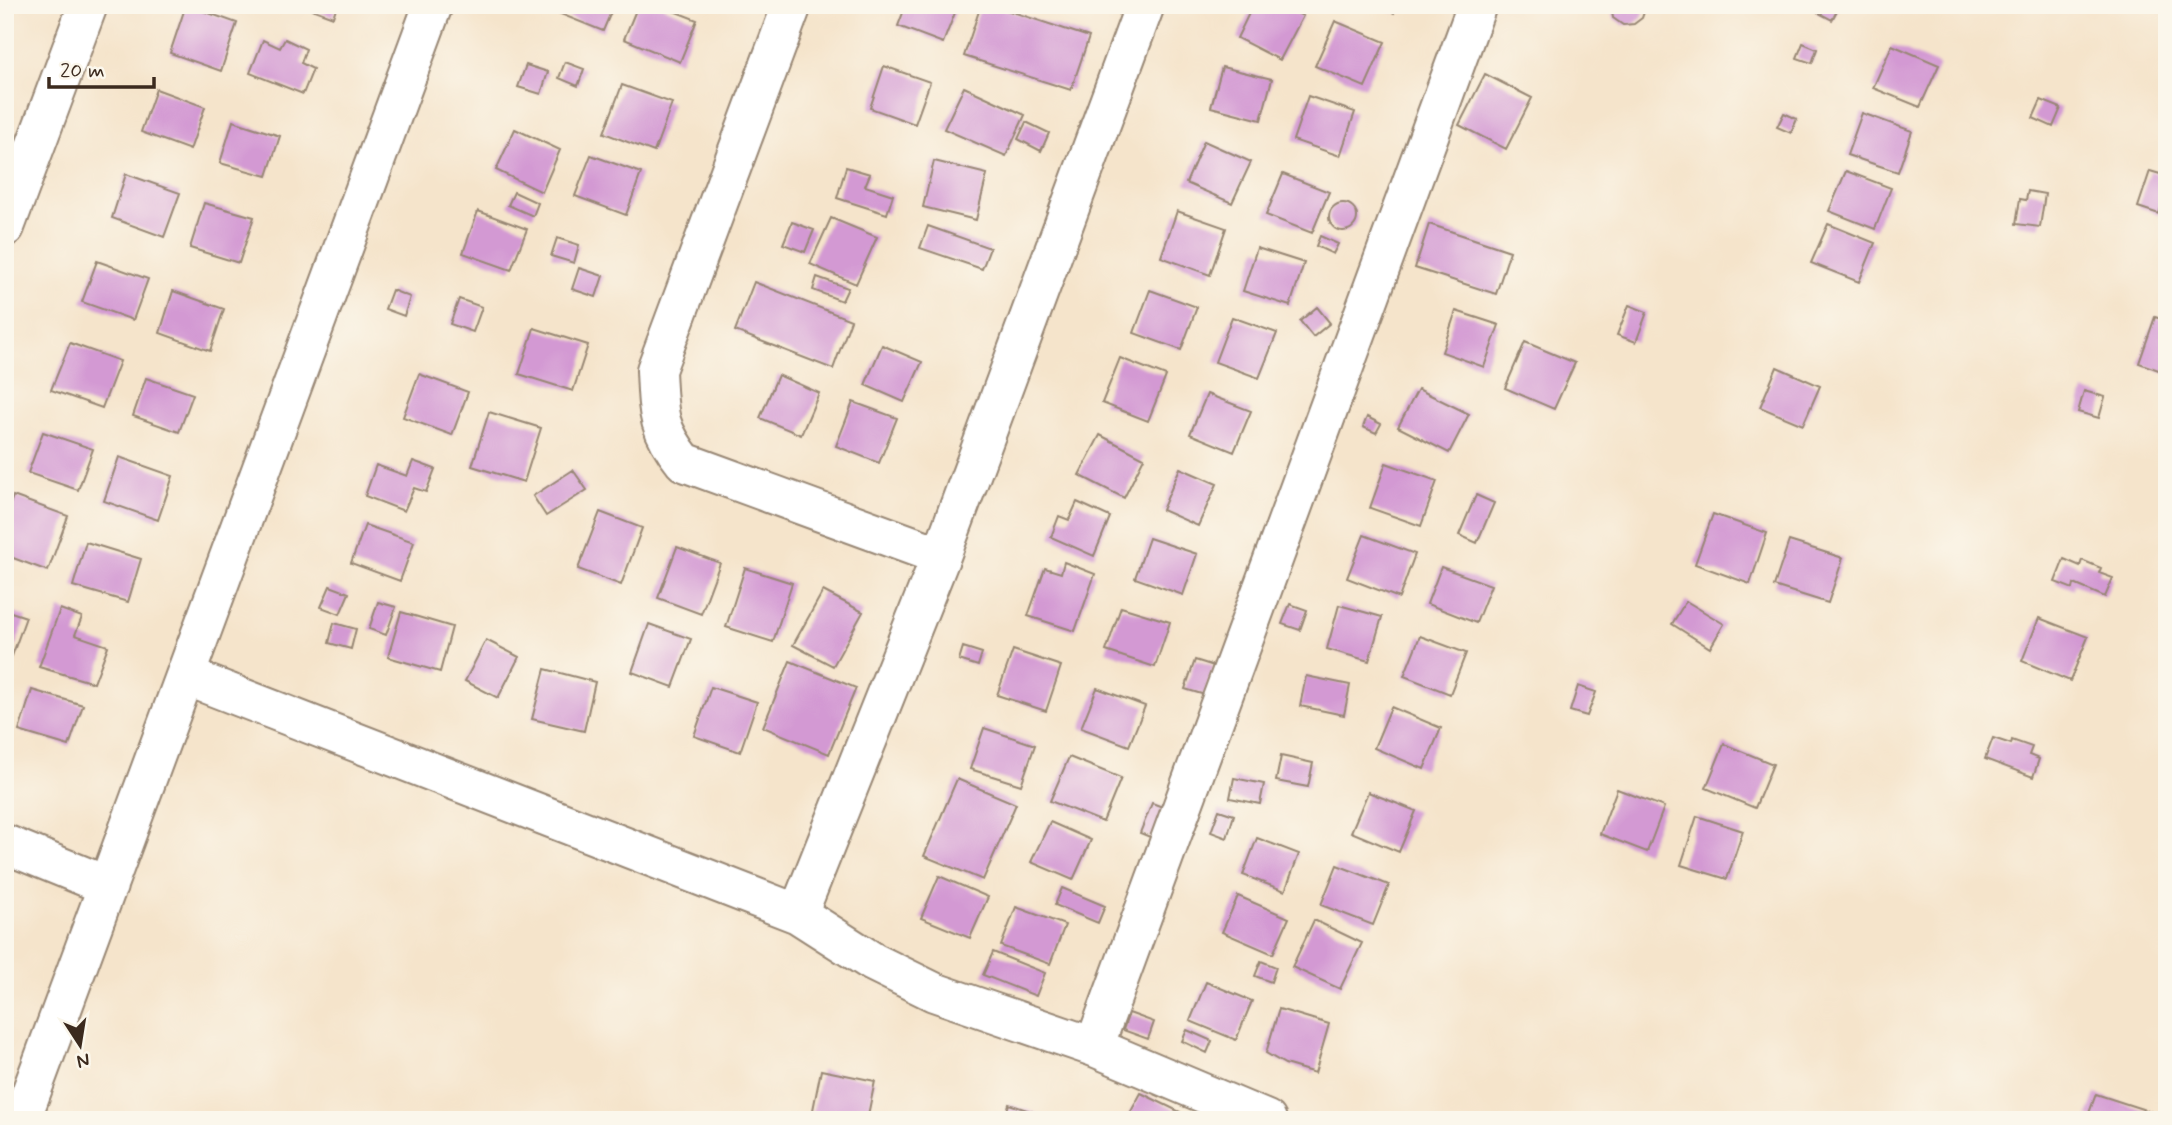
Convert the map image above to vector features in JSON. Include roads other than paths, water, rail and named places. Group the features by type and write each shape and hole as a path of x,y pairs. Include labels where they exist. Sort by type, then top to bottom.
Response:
{"street":[{"path":"5,227 88,5"},
{"path":"21,1120 433,5"},
{"path":"792,5 656,370 658,411 668,441 684,462 941,556"},
{"path":"798,914 941,556 1145,5"},
{"path":"1094,1047 1478,5"},
{"path":"186,676 798,914 873,962 934,992 1094,1047 1267,1120"},
{"path":"5,844 108,887"}]}
